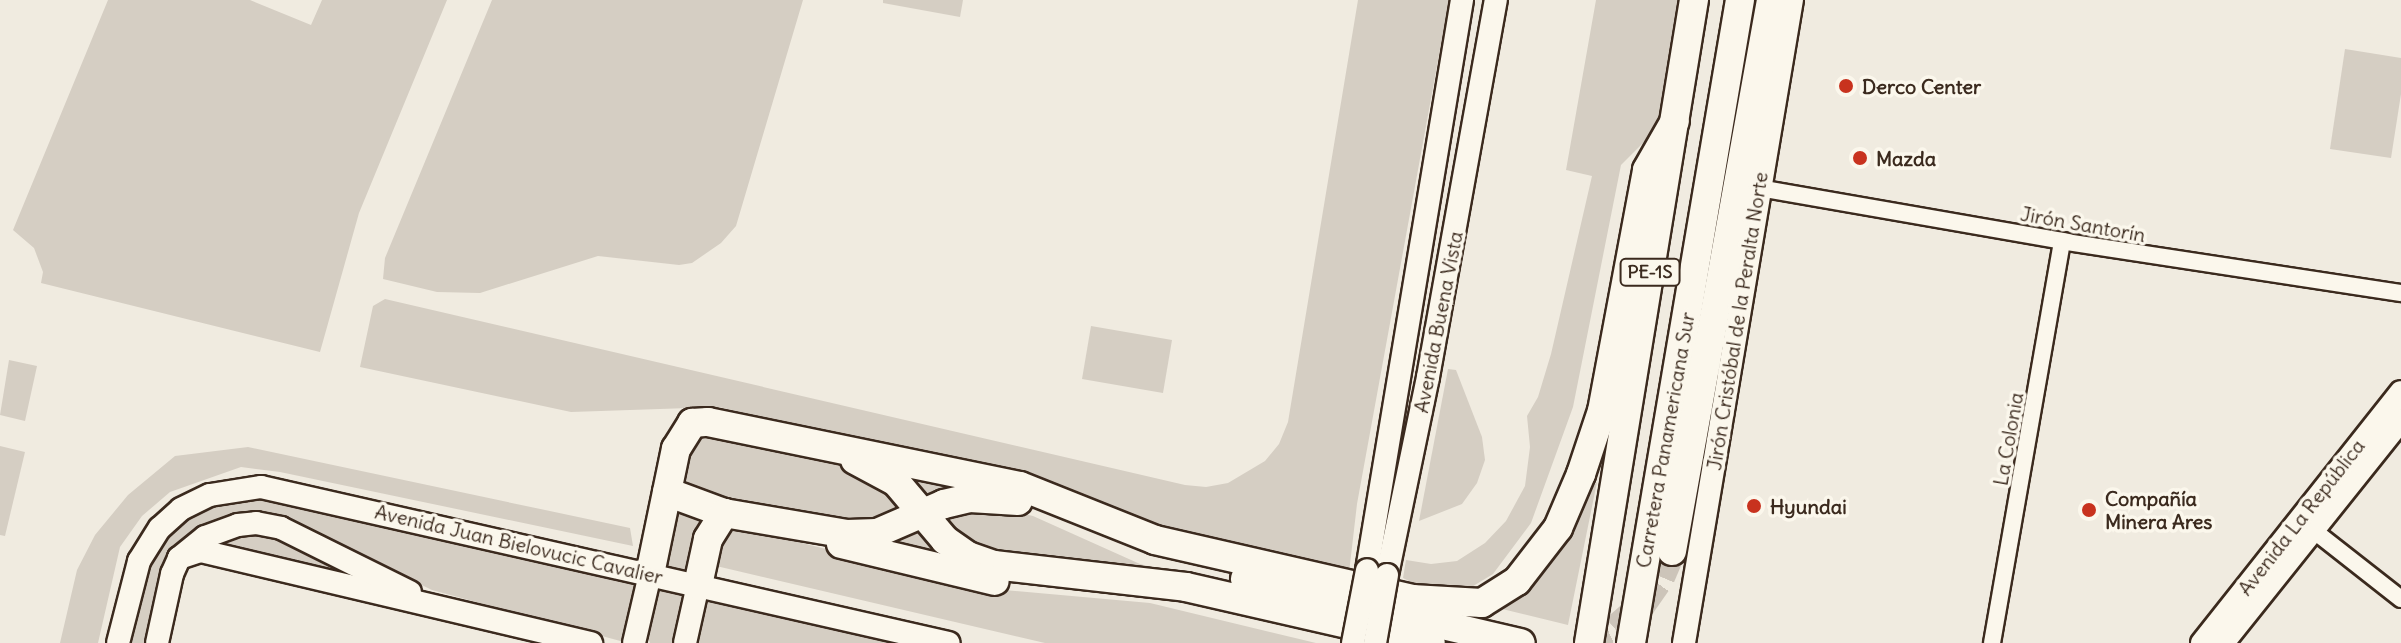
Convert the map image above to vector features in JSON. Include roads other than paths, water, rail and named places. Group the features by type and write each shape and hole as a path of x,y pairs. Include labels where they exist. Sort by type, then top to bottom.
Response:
{"highway":[{"path":"1687,0 1689,29"},
{"name":"Carretera Panamericana Sur","path":"1586,643 1694,0"},
{"name":"Carretera Panamericana Sur","path":"1631,643 1740,0"},
{"path":"1672,551 1771,0"},
{"path":"650,574 676,449 692,423 759,430 1020,486 1155,540 1324,576 1412,599 1482,603 1517,581 1558,528 1581,474 1602,411 1647,170 1675,121"},
{"path":"759,430 824,449 879,471 896,482 945,540 968,556 994,565 1186,587 1431,643"},
{"path":"667,492 724,513 1006,583 1151,596 1373,643"},
{"path":"756,520 847,534 877,533 944,504 970,498 1004,498 1031,504 1144,553 1521,643"},
{"path":"698,585 708,539 724,513"}],"main road":[{"name":"Avenida Buena Vista","path":"1373,643 1377,572 1430,190 1462,0"},
{"name":"Avenida Buena Vista","path":"1353,643 1377,572 1461,197 1496,0"},
{"name":"Jirón Cristóbal de la Peralta Norte","path":"1684,643 1792,0"},
{"path":"1430,190 1461,197"},
{"name":"Avenida La República","path":"2223,643 2401,392"},
{"name":"Avenida La República","path":"2202,643 2401,420"},
{"name":"Avenida Juan Bielovucic Cavalier","path":"118,643 143,551 172,516 210,495 261,487 949,643"},
{"path":"157,643 172,574 179,558 217,531 238,525 265,524 307,539 439,607"},
{"path":"179,558 201,551 591,643"},
{"path":"634,643 650,574"},
{"path":"685,643 698,585"}],"street":[{"name":"Jirón Santorín","path":"1759,188 2062,241 2401,293"},
{"name":"La Colonia","path":"1992,643 2062,241"},
{"path":"2304,527 2401,599"}],"tunnel":[{"path":"1583,643 1615,629 1641,606 1661,577 1672,551"}],"place":[{"name":"Derco Center","path":"1846,86"},
{"name":"Mazda","path":"1860,158"},
{"name":"Hyundai","path":"1754,506"},
{"name":"Compañía Minera Ares","path":"2089,510"}]}
